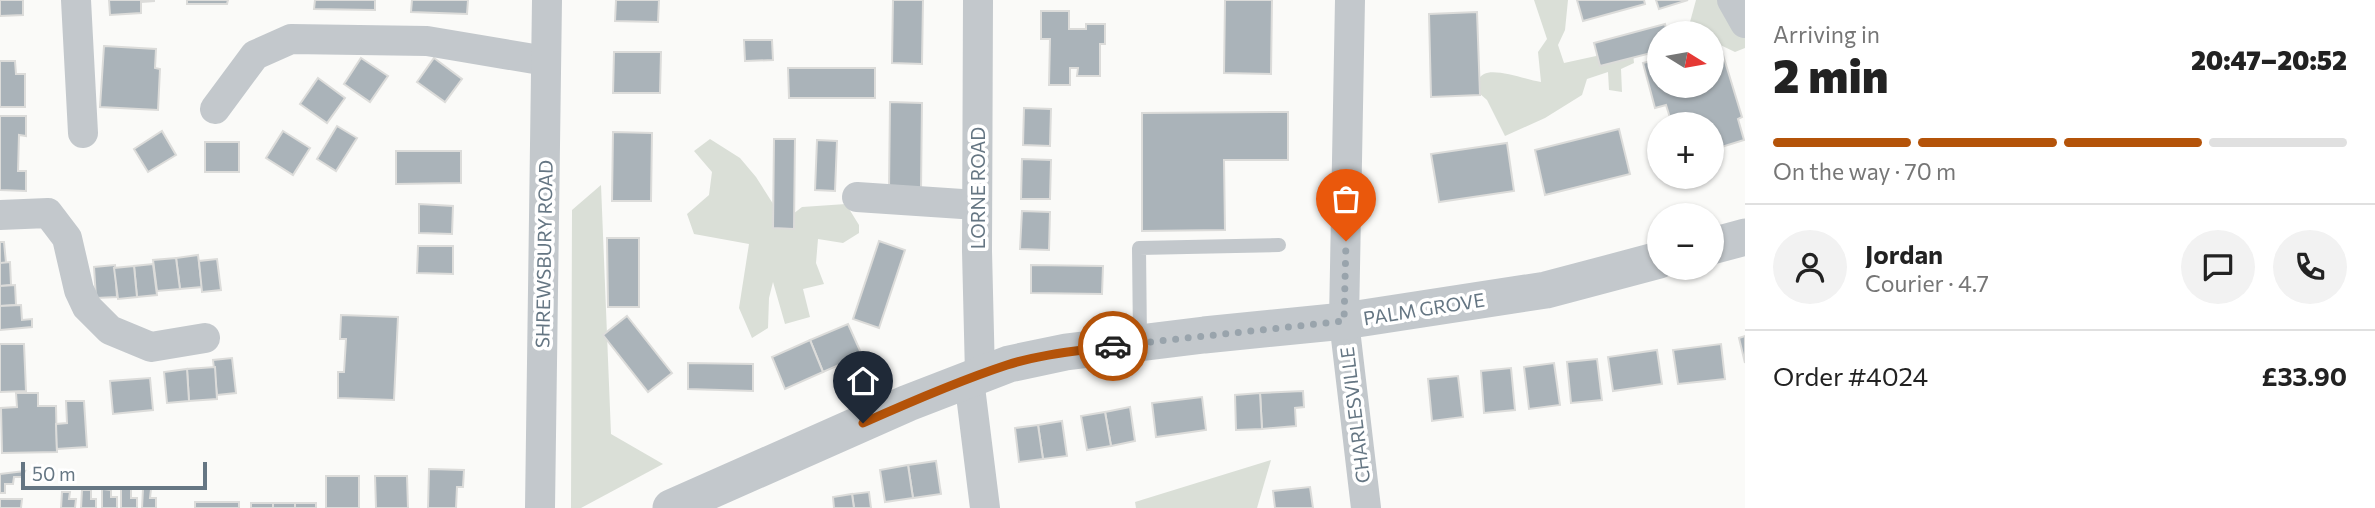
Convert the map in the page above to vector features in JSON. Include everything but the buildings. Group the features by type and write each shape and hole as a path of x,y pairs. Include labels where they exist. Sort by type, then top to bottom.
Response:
{"street":[{"path":"76,0 83,133"},
{"name":"SHREWSBURY ROAD","path":"540,508 547,0"},
{"name":"LORNE ROAD","path":"978,0 974,377 985,508"},
{"name":"CHARLESVILLE","path":"1350,0 1344,321 1366,508"},
{"path":"1732,0 1745,23"},
{"path":"215,109 256,55 291,39 427,41 546,61"},
{"path":"857,197 977,205"},
{"path":"0,215 48,213 67,238 79,290 86,307 110,330 151,347 205,338"},
{"path":"1724,243 1745,237"},
{"name":"PALM GROVE","path":"671,508 908,403 1009,364 1066,352 1344,321 1560,287 1647,263"}],"lane":[{"path":"1140,343 1139,248 1279,245"}],"shaded area":[{"path":"1534,0 1568,0 1565,30 1558,45 1564,63 1596,56 1606,42 1633,54 1634,63 1621,69 1622,92 1609,90 1608,72 1587,79 1582,95 1545,118 1505,136 1487,100 1471,86 1482,75 1489,73 1504,73 1541,82 1538,52 1547,39"},
{"path":"1696,0 1745,0 1745,48 1735,52 1724,47 1724,21 1690,21"},
{"path":"710,139 740,158 756,177 784,221 802,207 846,204 859,225 859,233 843,243 818,239 816,263 824,284 803,289 810,317 785,324 773,282 769,298 768,328 752,338 739,308 749,244 694,234 687,214 709,195 712,172 694,151"},
{"path":"601,185 611,434 663,464 581,508 571,508 572,210"},
{"path":"1271,460 1257,508 1136,508 1135,502"}],"way so far":[{"path":"1113,346 1344,321 1346,241"}],"route":[{"path":"863,423 1009,364 1066,352 1113,346"}]}
